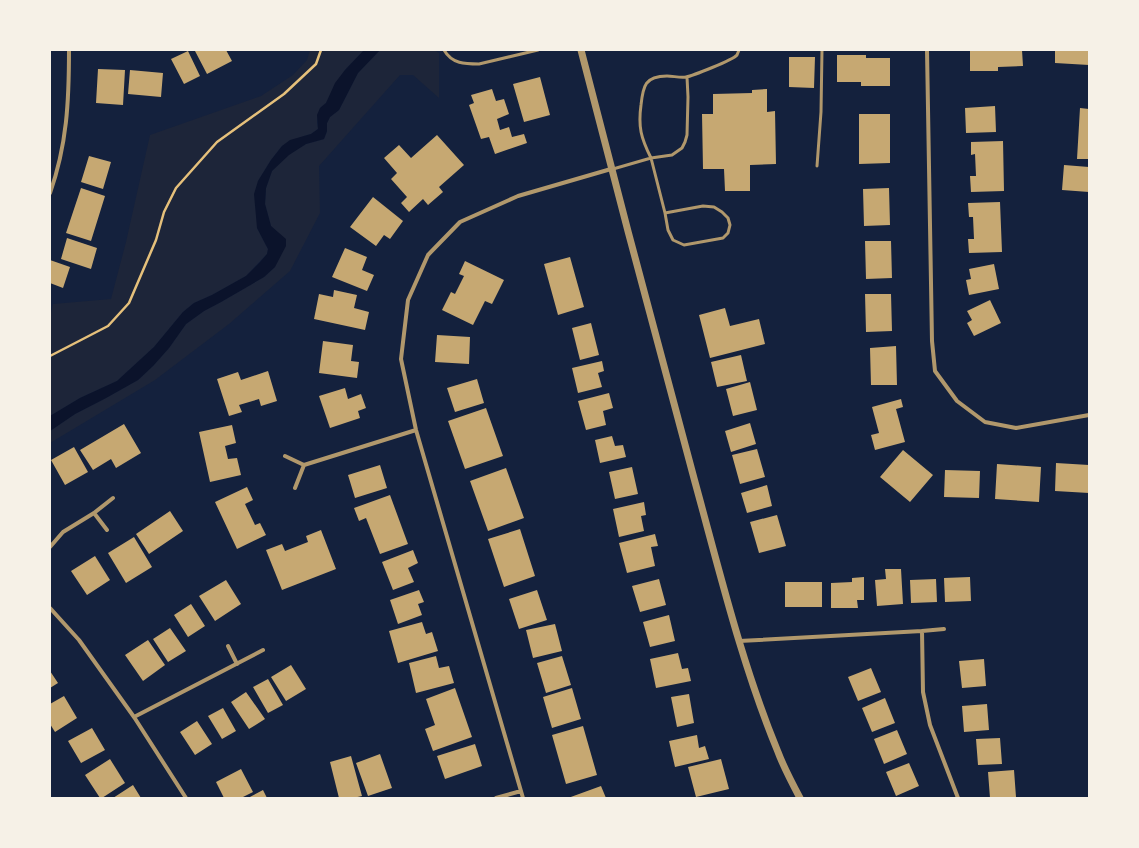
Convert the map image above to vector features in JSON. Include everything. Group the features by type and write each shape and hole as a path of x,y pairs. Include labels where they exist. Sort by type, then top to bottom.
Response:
{"street":[{"path":"50,193 56,175 66,129 69,90 69,50"},
{"path":"581,50 611,169 739,642 778,753 800,798"},
{"path":"927,50 932,341 935,371 957,400 984,422 1016,428 1089,414"},
{"path":"523,798 416,430 401,359 408,300 428,255 460,222 518,196 611,169"},
{"path":"285,456 304,465 416,430"},
{"path":"294,488 304,465"},
{"path":"50,547 63,532 94,513 113,498"},
{"path":"94,513 107,530"},
{"path":"50,608 79,640 134,717 186,798"},
{"path":"739,642 944,629"},
{"path":"922,631 923,692 930,725 958,798"},
{"path":"228,646 237,664"},
{"path":"134,717 263,650"},
{"path":"496,798 521,791"}],"lane":[{"path":"444,50 451,59 472,64 479,64 537,50"},
{"path":"665,213 703,206 714,207 728,218 730,226 728,233 723,238 684,245 674,240 668,230 651,158 644,145 640,131 640,116 645,83 655,77 687,77 728,61 737,55 739,50"},
{"path":"817,166 822,108 822,50"},
{"path":"611,169 651,158 672,155 682,148 687,135 687,77"}],"path":[{"path":"50,356 108,326 129,303 156,240 164,212 176,188 218,142 284,94 316,64 321,50"}],"shaded area":[{"path":"310,50 364,50 345,70 326,103 320,108 317,122 318,129 311,134 282,146 258,181 257,228 268,249 267,254 246,276 194,303 183,312 154,347 117,381 80,398 50,416 50,317 53,304 111,299 126,242 150,135 261,96 293,75 307,60"},
{"path":"364,50 380,50 358,73 339,110 330,117 327,123 327,131 324,139 306,144 289,155 272,171 266,188 265,204 271,226 286,239 286,246 275,267 264,277 204,311 186,324 169,348 138,380 75,414 50,431 50,416 80,398 117,381 154,347 183,312 194,303 246,276 267,254 268,249 257,228 254,194 258,181 282,146 290,140 311,134 318,129 317,115 320,108 326,103 335,83"},
{"path":"380,50 434,50 439,53 439,98 413,75 400,75 319,166 320,213 290,271 229,324 155,380 50,443 50,431 75,414 138,380 169,348 186,324 204,311 264,277 275,267 277,232 271,226 265,204 266,188 272,171 288,155 306,144 324,139 327,131 327,123 330,117 339,110 358,73"}],"building":[{"path":"226,50 232,61 207,74 195,51"},
{"path":"970,50 1022,50 1023,66 998,67 998,71 970,71"},
{"path":"1055,50 1089,50 1089,65 1055,63"},
{"path":"188,51 200,76 184,84 171,59"},
{"path":"837,55 866,55 866,58 890,58 890,86 861,86 861,82 837,82"},
{"path":"789,57 815,57 814,88 789,87"},
{"path":"98,69 125,70 123,105 96,103"},
{"path":"130,70 163,73 161,97 128,94"},
{"path":"540,77 550,115 524,122 513,84"},
{"path":"492,89 496,101 504,99 509,114 497,119 500,130 509,127 512,137 524,134 527,143 495,154 489,137 481,139 469,105 474,103 471,95"},
{"path":"767,89 767,112 775,111 776,164 750,165 750,191 725,191 724,169 703,169 702,114 713,114 713,94 752,93 752,90"},
{"path":"995,106 996,132 966,133 965,108"},
{"path":"1080,108 1089,109 1089,159 1077,159"},
{"path":"859,114 890,114 890,163 859,164"},
{"path":"437,135 464,165 439,187 443,192 428,205 423,199 409,212 401,203 407,197 391,179 397,173 384,158 399,145 411,158"},
{"path":"1003,141 1004,191 971,192 970,176 976,176 975,154 971,155 971,142"},
{"path":"89,156 111,162 103,189 81,182"},
{"path":"1064,165 1089,167 1089,192 1062,190"},
{"path":"81,188 105,196 91,241 66,233"},
{"path":"889,188 890,225 864,226 863,189"},
{"path":"373,197 403,221 390,239 384,235 376,246 350,227"},
{"path":"1000,202 1002,252 969,253 968,239 974,239 973,217 969,217 968,203"},
{"path":"67,238 97,248 91,269 61,259"},
{"path":"865,241 891,241 892,278 866,279"},
{"path":"345,248 367,257 362,270 374,275 367,291 332,277"},
{"path":"570,257 584,307 558,315 544,264"},
{"path":"50,260 70,267 63,288 50,283"},
{"path":"465,261 504,280 492,304 485,301 473,325 442,310 451,292 455,294 464,276 459,274"},
{"path":"994,264 999,289 969,295 966,280 971,279 969,269"},
{"path":"334,290 357,295 354,308 369,312 365,330 314,319 319,294 333,297"},
{"path":"865,294 891,294 892,331 866,332"},
{"path":"990,300 1001,323 974,336 967,323 972,320 967,311"},
{"path":"725,308 730,326 759,319 765,344 710,358 699,315"},
{"path":"591,323 599,355 580,360 572,328"},
{"path":"437,335 470,337 469,364 435,362"},
{"path":"323,341 353,345 351,361 359,362 357,378 319,373"},
{"path":"896,346 897,385 871,385 870,348"},
{"path":"741,355 747,381 717,387 711,362"},
{"path":"602,361 604,371 598,373 602,387 578,393 572,368"},
{"path":"268,371 277,401 261,406 259,399 239,405 242,412 229,416 217,379 238,372 241,380"},
{"path":"477,379 484,403 455,412 447,388"},
{"path":"750,382 757,410 733,416 726,389"},
{"path":"345,388 348,399 361,394 366,408 358,411 360,418 330,428 319,396"},
{"path":"609,393 613,408 603,411 606,425 586,430 578,401"},
{"path":"901,399 903,407 896,409 905,442 875,450 871,435 879,433 872,407"},
{"path":"486,408 503,456 465,469 448,421"},
{"path":"750,423 756,444 731,452 725,431"},
{"path":"124,424 141,453 116,468 111,459 93,470 80,450"},
{"path":"232,425 236,443 225,446 228,459 237,458 241,475 210,482 199,432"},
{"path":"612,436 615,446 623,445 626,457 600,463 595,440"},
{"path":"74,447 88,472 65,485 51,460"},
{"path":"757,449 765,477 740,484 732,455"},
{"path":"903,450 933,475 910,502 880,477"},
{"path":"1056,463 1089,465 1089,493 1055,491"},
{"path":"997,464 1041,467 1039,502 995,499"},
{"path":"380,465 387,488 355,498 348,475"},
{"path":"632,467 638,494 615,499 609,472"},
{"path":"506,468 524,518 488,531 470,481"},
{"path":"945,470 980,471 979,498 944,497"},
{"path":"767,485 772,506 747,513 741,493"},
{"path":"247,487 253,500 245,504 255,525 260,523 266,535 237,549 215,502"},
{"path":"390,495 408,544 380,554 366,518 359,521 354,508"},
{"path":"644,502 646,515 641,516 644,531 619,537 613,509"},
{"path":"170,511 183,531 149,554 136,534"},
{"path":"777,515 786,546 759,553 750,522"},
{"path":"520,529 535,576 504,587 488,539"},
{"path":"321,530 336,569 282,590 266,550 282,544 285,551 308,542 306,536"},
{"path":"655,534 658,546 651,547 655,566 627,573 619,543"},
{"path":"134,537 152,567 126,583 108,553"},
{"path":"413,550 418,563 408,568 414,582 393,590 382,562"},
{"path":"95,556 110,580 87,595 71,571"},
{"path":"885,569 901,569 903,604 877,606 875,580 886,579"},
{"path":"864,577 864,600 857,600 858,608 831,608 831,583 852,582 852,578"},
{"path":"970,577 971,601 945,602 944,578"},
{"path":"659,579 666,605 640,612 632,586"},
{"path":"936,579 937,602 911,603 910,580"},
{"path":"226,580 241,604 215,621 199,596"},
{"path":"785,582 822,582 822,607 785,607"},
{"path":"419,590 424,602 418,604 422,615 398,624 390,600"},
{"path":"537,590 547,620 519,629 509,599"},
{"path":"191,604 205,626 188,637 174,615"},
{"path":"669,615 675,641 650,647 643,622"},
{"path":"422,622 426,634 432,632 438,651 398,663 389,631"},
{"path":"555,624 562,651 533,658 526,630"},
{"path":"170,628 186,651 168,662 153,639"},
{"path":"148,640 165,665 143,681 125,655"},
{"path":"678,653 682,669 688,668 691,681 656,688 650,659"},
{"path":"436,656 439,668 449,666 454,683 416,693 409,663"},
{"path":"562,656 571,685 546,693 537,663"},
{"path":"984,659 986,686 962,688 959,661"},
{"path":"291,665 306,689 286,701 271,677"},
{"path":"871,668 881,692 858,701 848,677"},
{"path":"50,671 58,683 50,688"},
{"path":"268,679 283,705 268,713 253,687"},
{"path":"455,688 472,737 433,751 425,729 435,725 426,699"},
{"path":"572,688 581,719 552,728 543,697"},
{"path":"246,692 265,719 249,729 231,702"},
{"path":"689,694 694,723 677,727 671,697"},
{"path":"64,696 77,718 55,732 50,724 50,704"},
{"path":"885,698 895,723 872,732 862,708"},
{"path":"987,704 989,730 964,732 962,706"},
{"path":"223,708 236,731 222,739 208,716"},
{"path":"197,721 212,744 195,755 180,732"},
{"path":"583,726 597,775 566,784 552,735"},
{"path":"92,728 105,750 81,763 68,741"},
{"path":"897,730 907,754 884,764 874,739"},
{"path":"697,735 699,748 705,746 709,759 675,767 669,741"},
{"path":"1000,738 1002,764 978,765 976,739"},
{"path":"475,744 482,766 445,779 437,756"},
{"path":"380,754 392,788 368,796 356,763"},
{"path":"351,756 362,796 353,798 339,798 330,762"},
{"path":"110,759 125,783 100,798 85,775"},
{"path":"721,759 729,789 696,797 688,767"},
{"path":"909,763 919,786 896,796 886,772"},
{"path":"241,769 253,792 241,798 224,798 216,782"},
{"path":"1014,770 1016,797 990,798 988,772"},
{"path":"133,785 141,798 113,798"},
{"path":"601,786 606,798 568,798"},
{"path":"263,790 267,798 248,798"}]}
